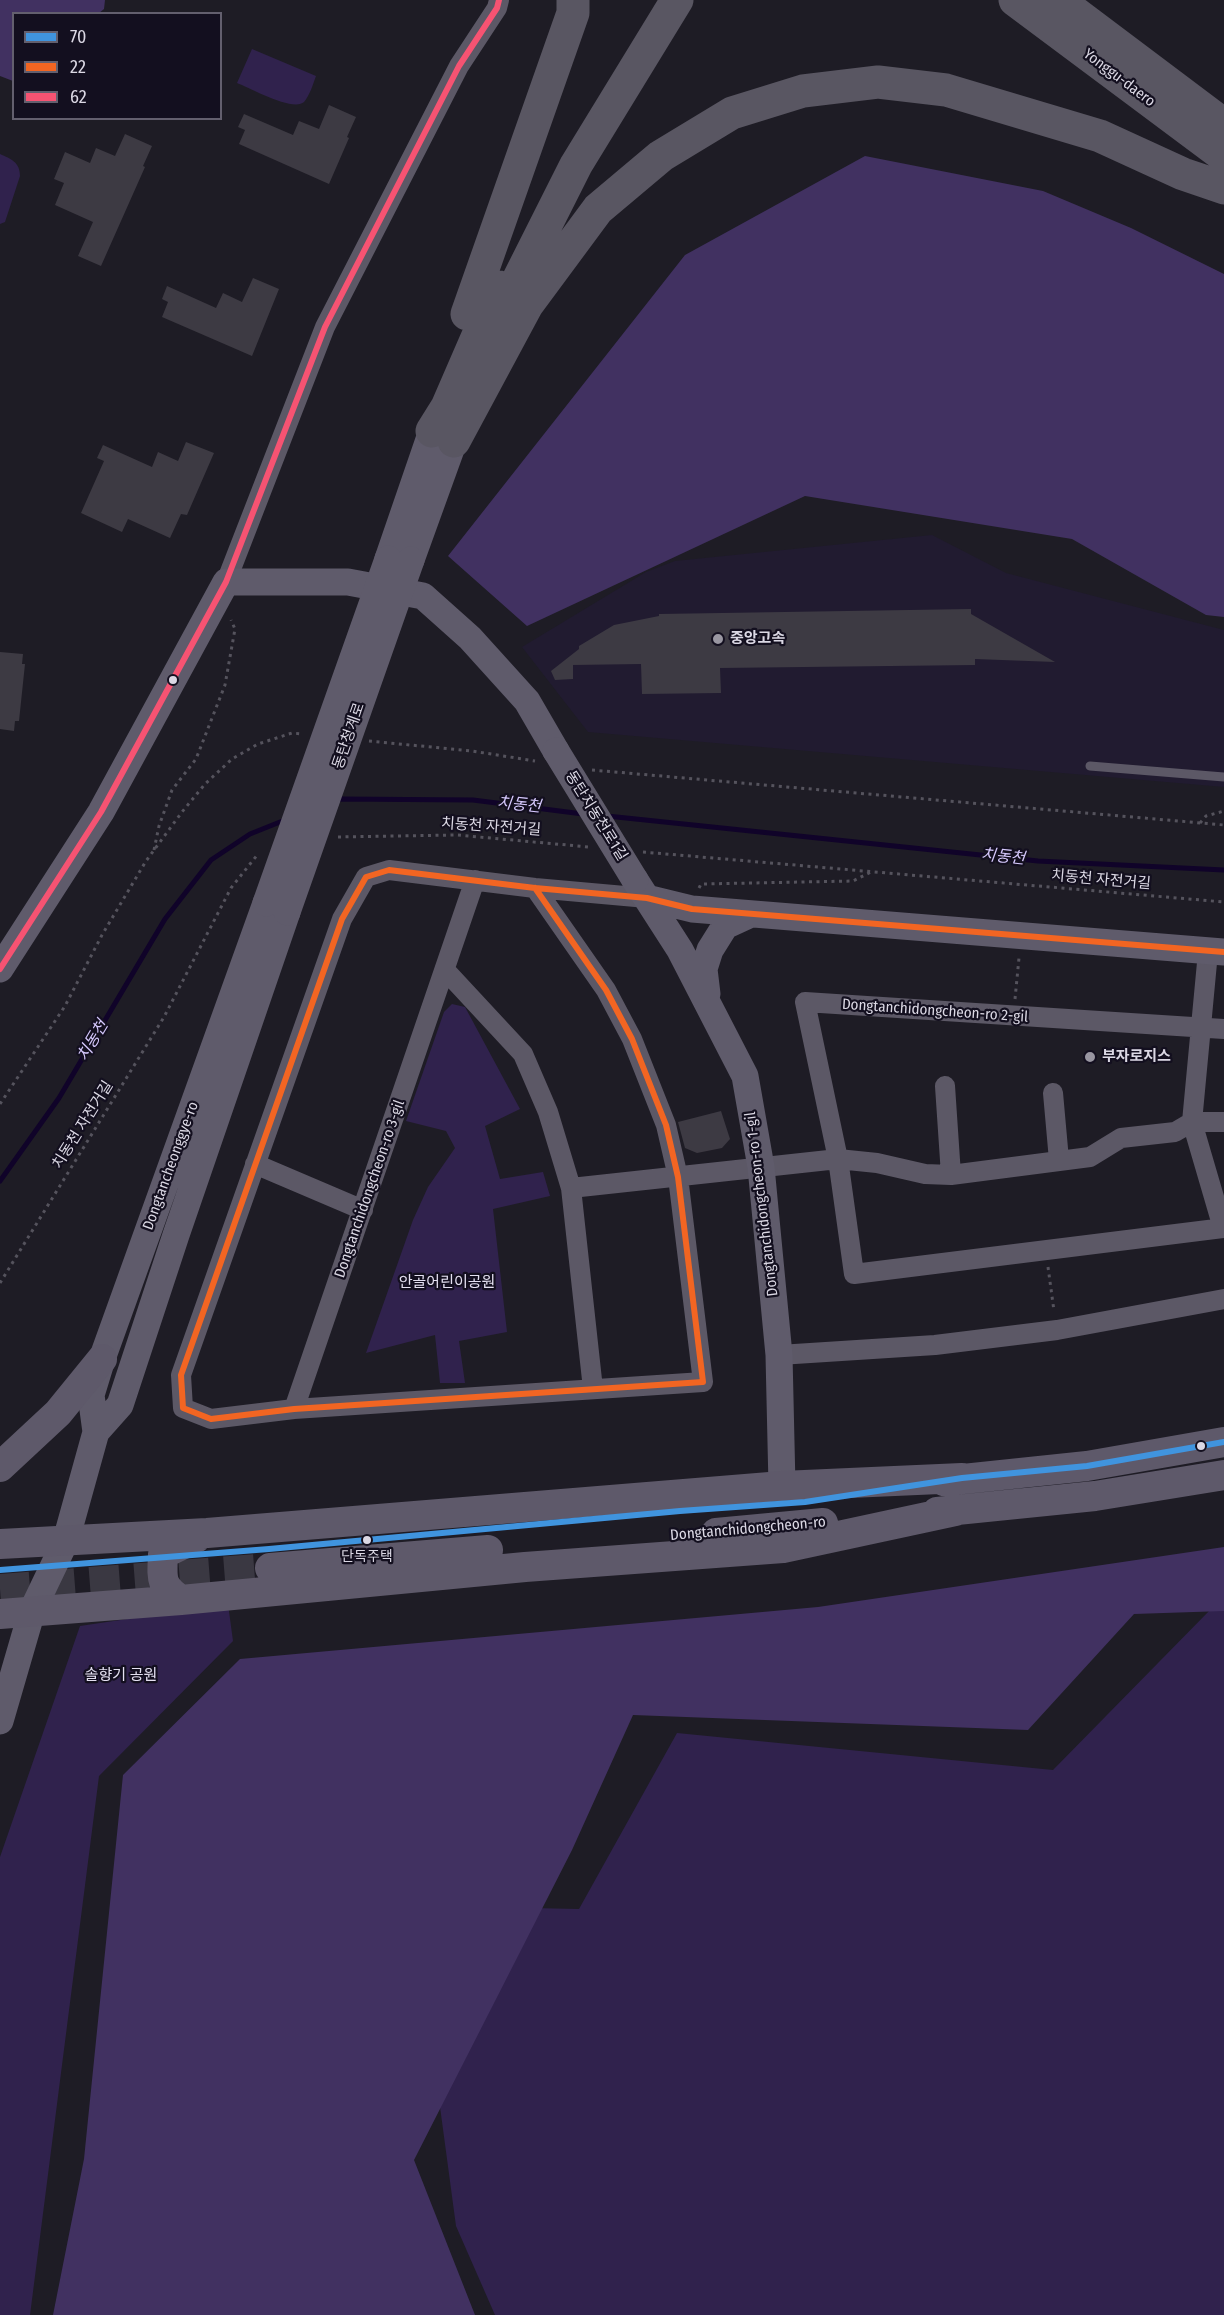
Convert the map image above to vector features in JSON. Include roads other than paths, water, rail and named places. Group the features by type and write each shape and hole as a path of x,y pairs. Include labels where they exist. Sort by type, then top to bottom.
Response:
{"highway":[{"path":"443,436 435,404 573,13 573,0"},
{"path":"443,436 447,407 520,243 665,0"},
{"path":"443,436 458,416 471,381 515,284 576,165 677,0"},
{"name":"Yonggu-daero","path":"1015,0 1224,156"},
{"name":"Yonggu-daero","path":"1058,0 1224,125"},
{"path":"443,436 467,419 481,387 527,304 598,209 661,156 732,113 803,91 878,82 946,90 1100,136 1183,174 1224,189"}],"main road":[{"path":"0,1467 58,1413 102,1359"},
{"name":"Dongtanchidongcheon-ro","path":"1224,1442 1087,1466 962,1478 805,1502 680,1511 270,1558 712,1533 1095,1496 1224,1475"},
{"path":"0,1544 207,1533 783,1486 962,1478"},
{"path":"0,1614 182,1600 525,1567 783,1548 955,1511"},
{"path":"182,1600 167,1590 162,1578 163,1554 207,1533"}],"street":[{"path":"0,969 101,812 223,588 324,327 459,66 497,8 499,0"},
{"name":"동탄청계로","path":"276,908 443,436"},
{"name":"동탄치동천로1길","path":"223,588 348,582 423,596 470,638 527,701 550,757 641,889"},
{"path":"535,888 606,990 632,1039 666,1125 678,1177 703,1382 294,1409 211,1419 183,1408 180,1375 342,919 366,878 389,870 535,888 641,889 692,909 1216,952 1201,1028 1192,1122 1224,1228"},
{"name":"Dongtanchidongcheon-ro 3-gil","path":"294,1409 475,880"},
{"name":"Dongtanchidongcheon-ro 1-gil","path":"641,889 680,950 745,1076 761,1167 779,1355 783,1486"},
{"name":"Dongtancheonggye-ro","path":"0,1721 32,1611 66,1540 96,1432 91,1395 102,1359 276,908"},
{"name":"Dongtancheonggye-ro","path":"96,1432 120,1405 176,1235 276,908"},
{"path":"708,1001 704,969 710,950 725,926 751,914"},
{"path":"445,970 523,1054 548,1112 571,1188 593,1389"},
{"name":"Dongtanchidongcheon-ro 2-gil","path":"1224,1029 805,1002 838,1159 854,1274 1224,1228"},
{"path":"945,1086 951,1175"},
{"path":"1053,1093 1059,1160"},
{"path":"571,1188 838,1159 877,1163 925,1174 951,1175 1090,1157 1121,1138 1175,1132 1192,1122 1224,1122"},
{"path":"255,1164 363,1210"},
{"path":"779,1355 935,1345 1057,1330 1224,1299"}],"lane":[{"path":"1090,766 1224,777"}],"waterway":[{"name":"치동천","path":"335,800 473,800 583,814"},
{"name":"치동천","path":"607,816 1038,861 1224,870"},
{"name":"치동천","path":"0,1181 59,1098 165,919 211,860 250,834 285,820"}],"tunnel":[{"path":"0,1589 270,1568"}],"place":[{"name":"중앙고속","path":"718,639"},
{"name":"부자로지스","path":"1090,1057"},
{"name":"단독주택","path":"367,1540"}],"park label":[{"name":"안골어린이공원","path":"447,1283"},
{"name":"솔향기 공원","path":"121,1676"}]}
